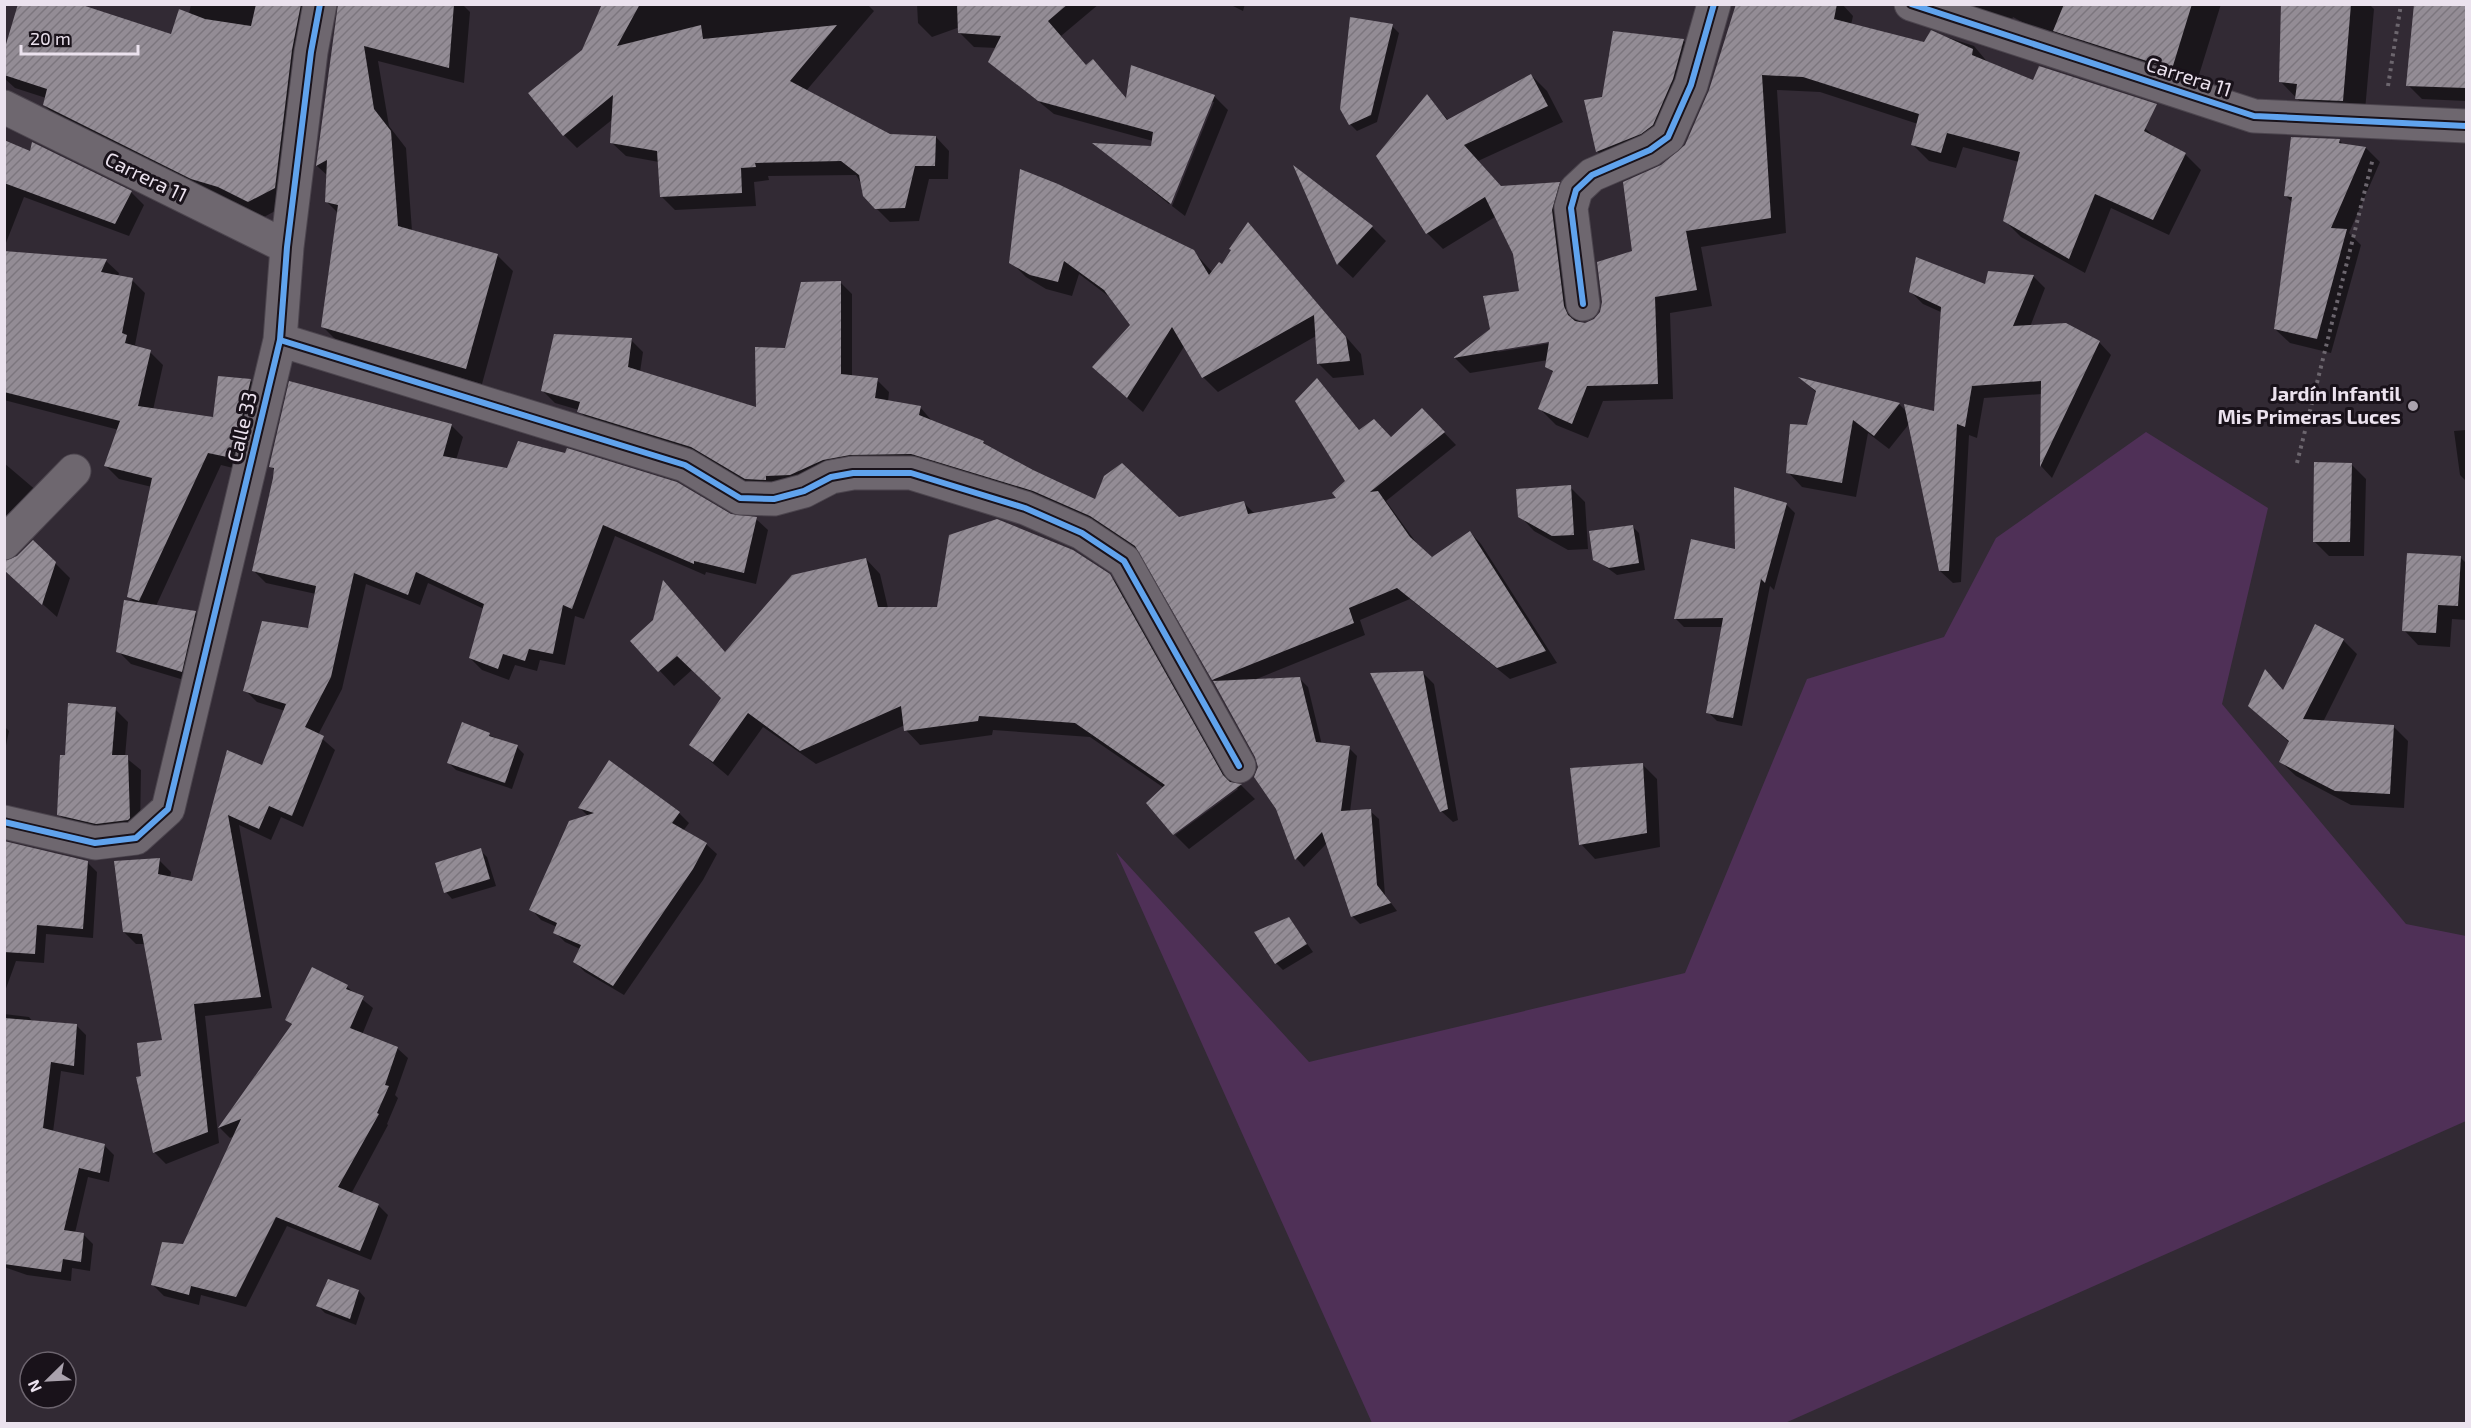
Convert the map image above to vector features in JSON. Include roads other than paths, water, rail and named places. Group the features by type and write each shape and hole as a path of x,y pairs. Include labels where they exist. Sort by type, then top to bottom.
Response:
{"street":[{"name":"Calle 33","path":"4,822 95,843 136,838 168,809 280,340 287,247 311,52 320,4"},
{"path":"1583,304 1571,208 1576,190 1592,176 1650,150 1668,137 1691,85 1714,4"},
{"name":"Carrera 11","path":"1911,4 2254,116 2466,126"},
{"name":"Carrera 11","path":"4,107 287,247"},
{"path":"280,340 685,465 740,498 774,499 804,491 831,477 853,473 911,473 1025,508 1082,533 1124,561 1239,766"},
{"path":"4,543 74,471"}],"place":[{"name":"Jardín Infantil Mis Primeras Luces","path":"2413,406"}]}
